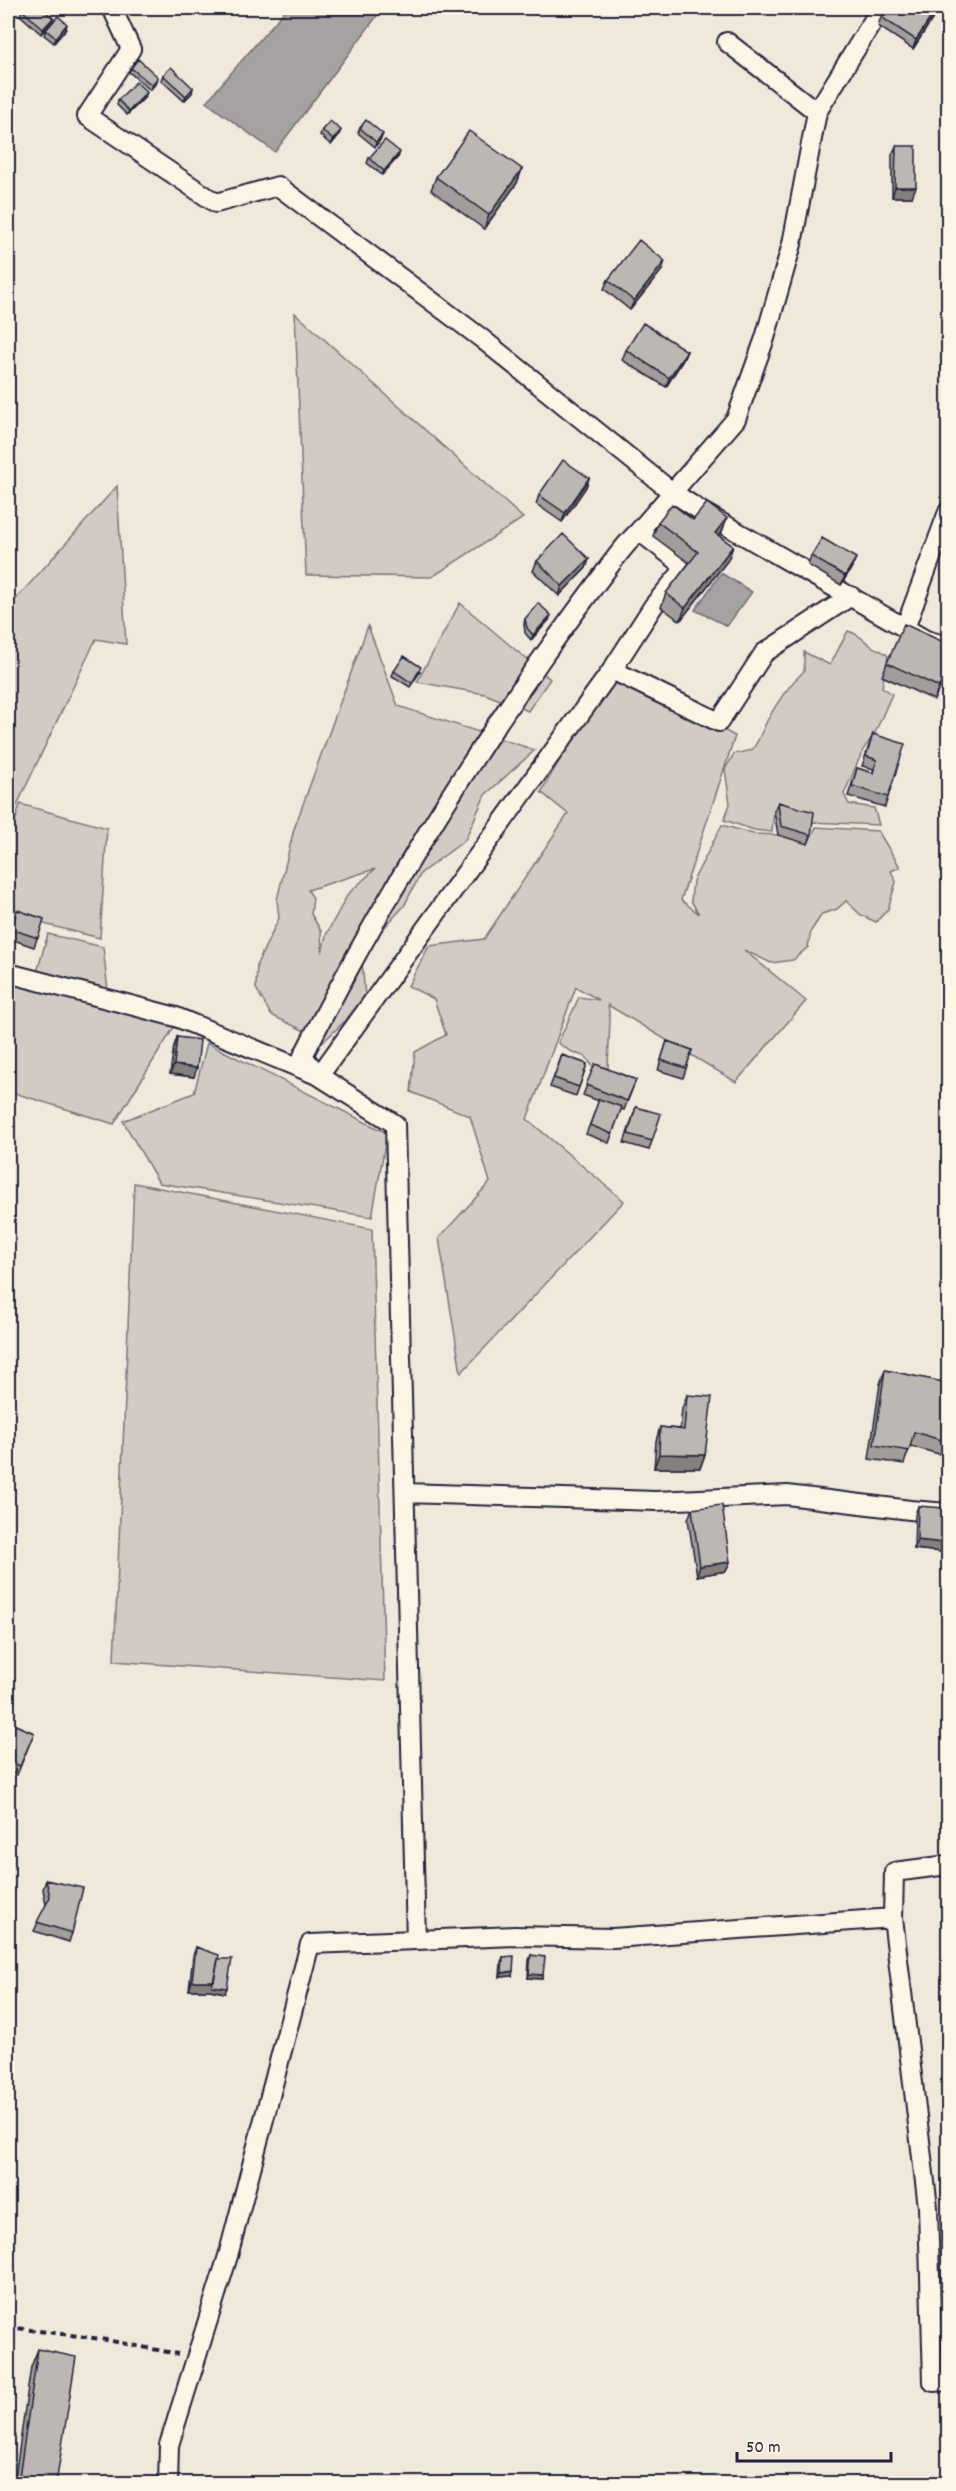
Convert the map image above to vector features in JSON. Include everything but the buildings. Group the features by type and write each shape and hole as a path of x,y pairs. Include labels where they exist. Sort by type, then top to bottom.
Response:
{"street":[{"path":"112,8 131,49 87,116 216,203 278,186 481,338 672,492 701,512 926,640 948,646"},
{"path":"319,1076 303,1056 339,985 396,887 500,718 569,618 624,545 639,531 736,419 765,338 792,244 817,112 880,8"},
{"path":"727,42 817,112"},
{"path":"905,628 948,512"},
{"path":"319,1076 612,670 654,605 686,567 639,531"},
{"path":"612,670 719,722 764,653 851,596"},
{"path":"8,973 176,1017 319,1076 395,1124 416,1940"},
{"path":"405,1493 656,1501 787,1495 948,1513"},
{"path":"948,1865 894,1872 893,1918 928,2207 933,2382 948,2381"},
{"path":"168,2484 169,2445 228,2256 310,1944 515,1936 613,1938 893,1918"}],"path":[{"path":"8,2327 101,2339 196,2358"}],"shaded area":[{"path":"287,8 383,8 275,152 206,102"},
{"path":"295,313 523,518 432,577 306,575"},
{"path":"117,486 126,644 96,639 8,824 8,608"},
{"path":"721,573 752,592 727,626 695,610"},
{"path":"460,603 550,679 528,711 485,694 417,682"},
{"path":"368,626 398,706 535,750 485,795 465,840 421,873 404,906 372,941 362,961 365,996 346,1020 322,1043 311,1034 271,1015 256,988 257,964 279,918 277,900 294,829","holes":["375,869 348,894 326,935 322,953 321,931 311,914 313,898 308,890"]},
{"path":"848,631 858,635 872,647 888,656 882,687 892,694 875,733 863,750 844,794 849,804 874,808 879,825 811,822 809,842 816,827 878,831 900,867 891,871 896,882 888,909 876,922 861,915 846,901 837,909 822,914 811,931 808,947 793,960 771,963 744,950 806,1001 736,1082 608,1005 610,1019 608,1068 603,1072 595,1070 586,1057 558,1043 579,997 599,1000 576,987 527,1119 624,1201 461,1373 439,1238 490,1182 470,1116 411,1092 415,1052 446,1035 434,999 408,986 429,946 484,939 568,814 541,792 612,670 735,736 681,900 699,914 691,901 693,881 722,825 753,834 778,835 779,809 774,811 772,832 754,830 724,820 730,804 725,769 734,754 752,750 759,740 779,701 804,671 804,652 830,665"},
{"path":"20,804 107,828 100,938 8,915 8,829 13,829"},
{"path":"48,934 103,947 108,991 37,972"},
{"path":"8,980 176,1024 114,1124 8,1091"},
{"path":"207,1043 387,1133 372,1217 159,1183 123,1121 194,1093"},
{"path":"134,1183 372,1229 385,1681 114,1661"}]}
